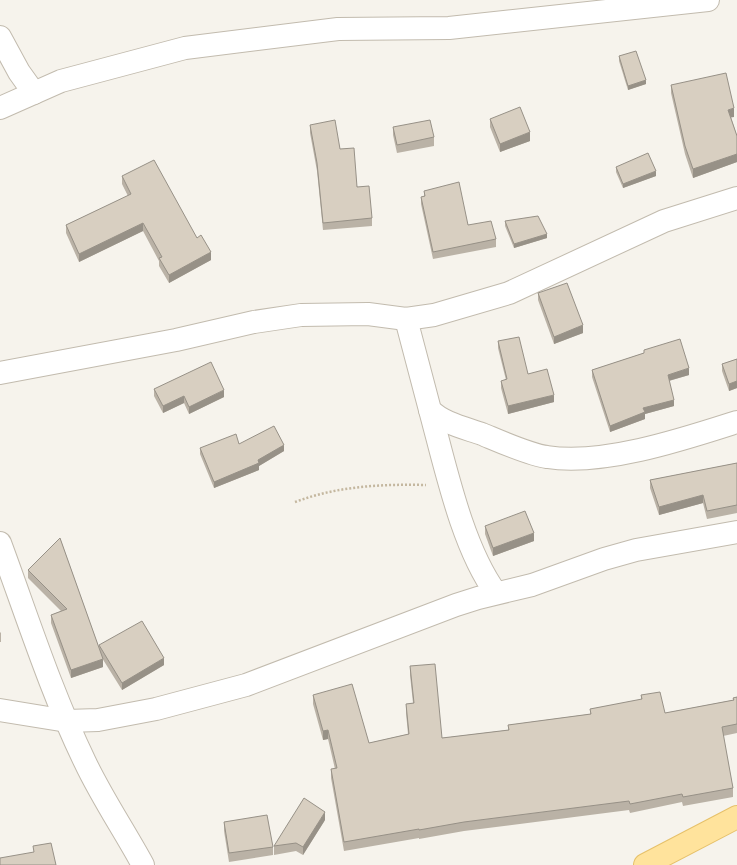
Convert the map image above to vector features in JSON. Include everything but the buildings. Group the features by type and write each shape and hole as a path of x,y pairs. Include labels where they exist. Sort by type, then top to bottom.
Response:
{"main road":[{"path":"645,865 737,818"}],"street":[{"path":"0,108 61,81 185,48 338,29 449,28 708,0"},
{"path":"0,37 19,72 34,93"},
{"path":"0,372 176,340 254,322 301,315 368,314 406,319 434,316 508,292 664,221 737,198"},
{"path":"406,319 451,485 478,564 496,593"},
{"path":"430,410 438,416 452,422 546,457 572,459 661,445 737,422"},
{"path":"0,710 67,721 98,720 156,709 246,685 448,608 496,593 532,584 604,559 636,550 737,532"},
{"path":"0,543 67,721 102,797 128,837 143,865"}],"path":[{"path":"295,502 315,494 368,485 451,485"}]}
